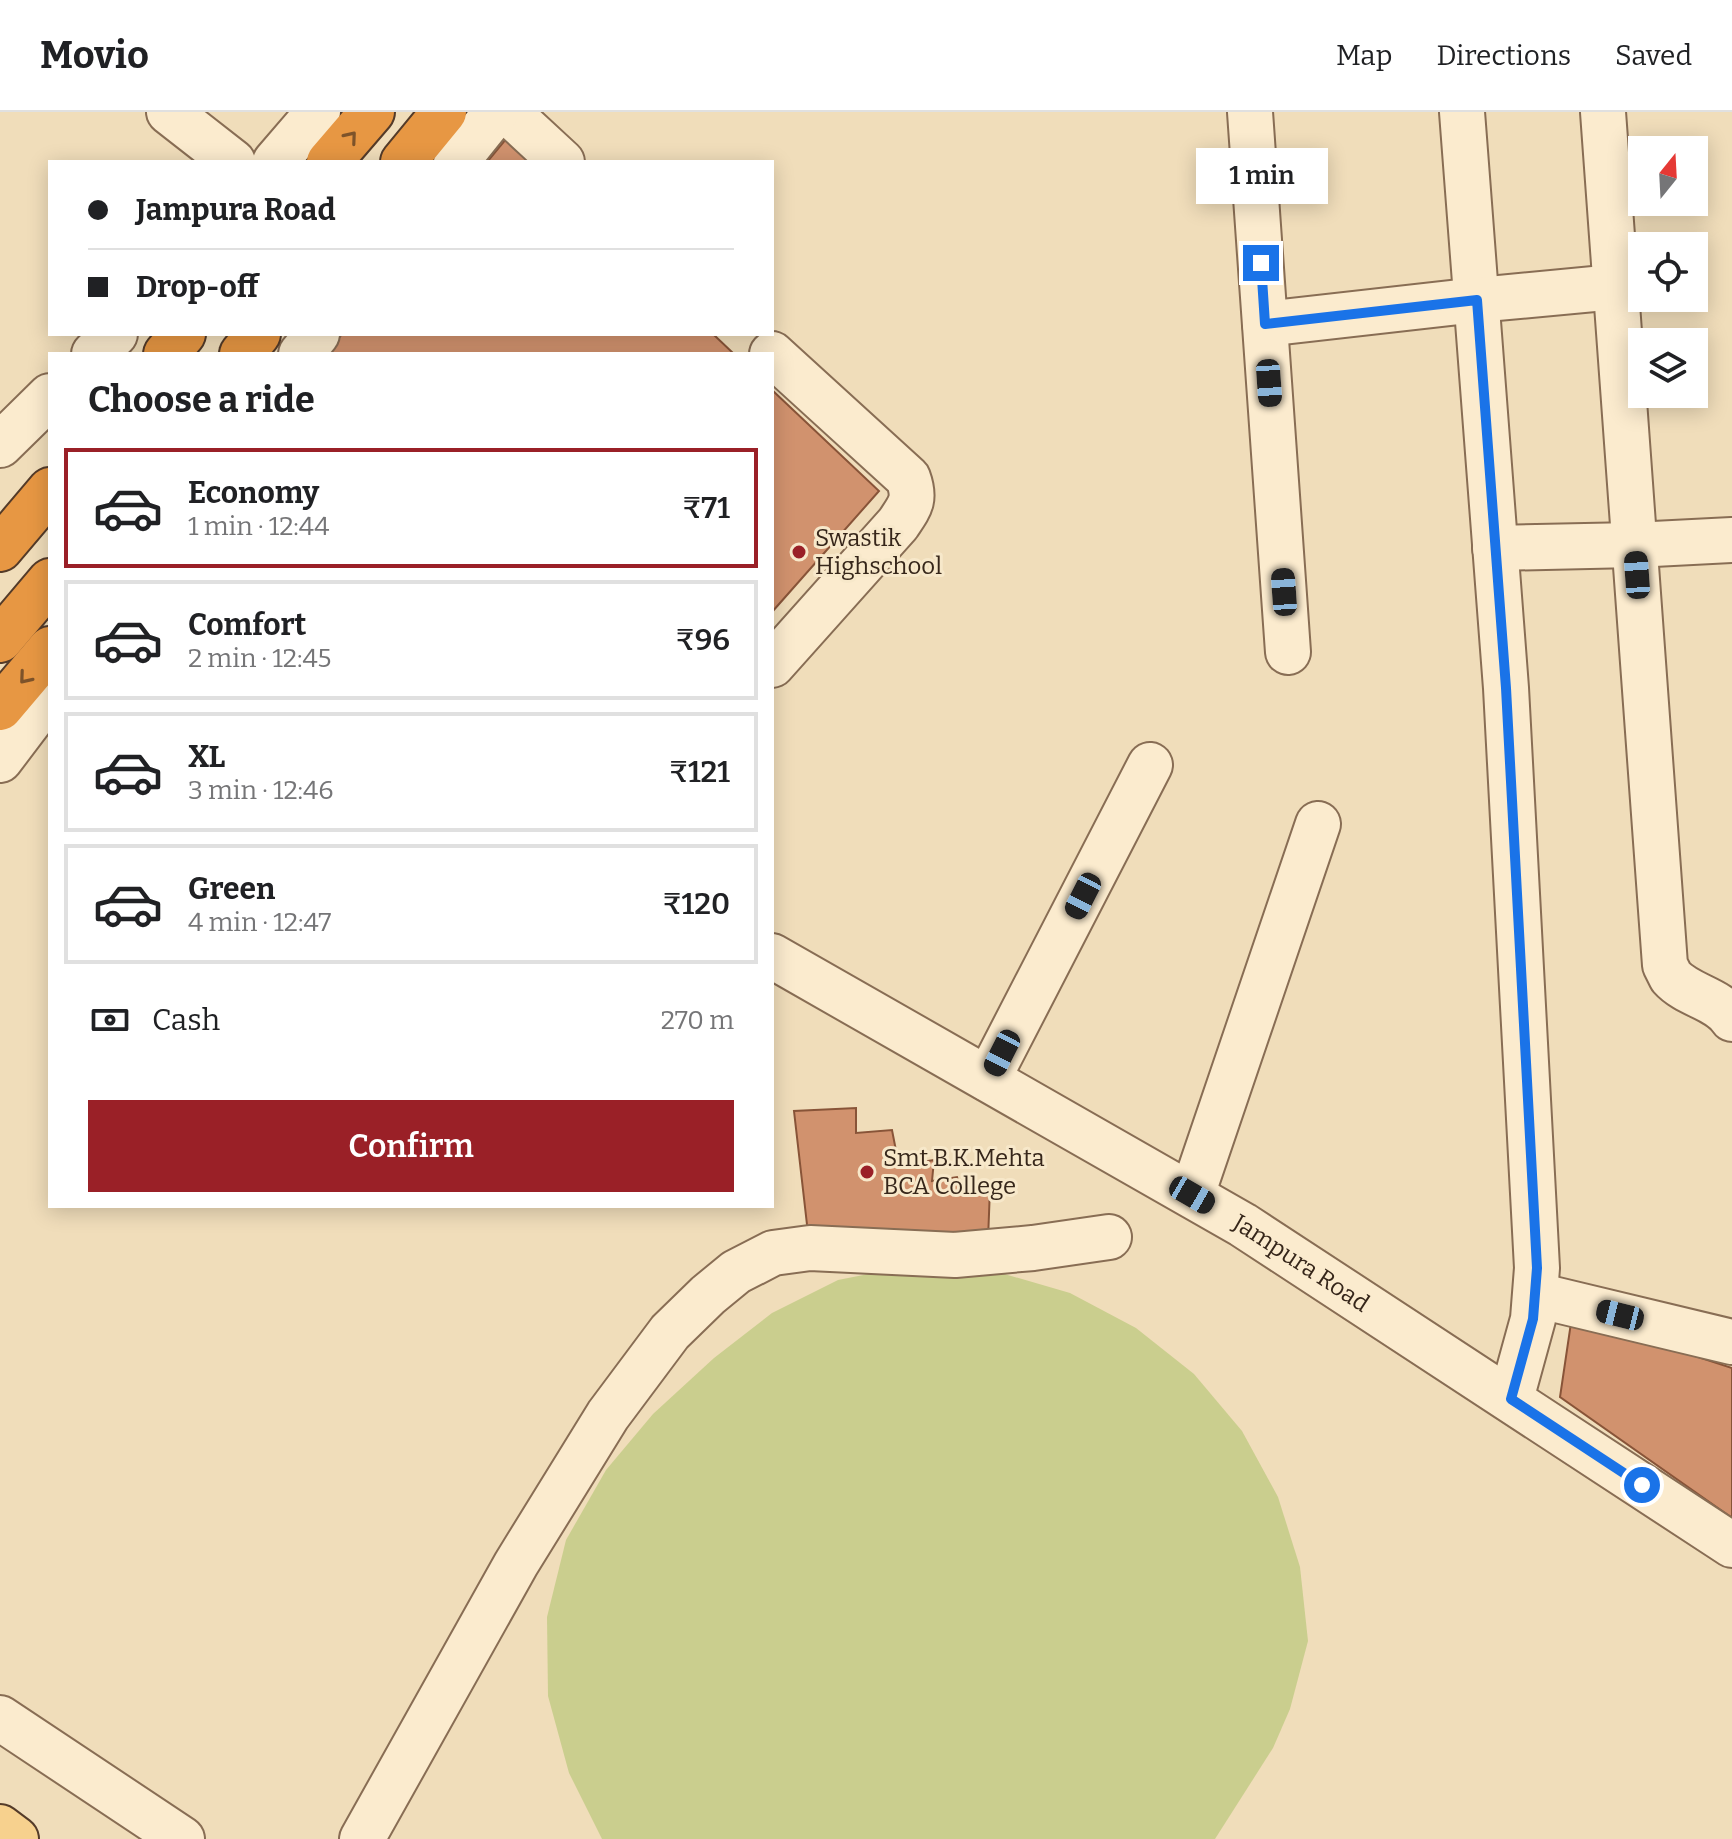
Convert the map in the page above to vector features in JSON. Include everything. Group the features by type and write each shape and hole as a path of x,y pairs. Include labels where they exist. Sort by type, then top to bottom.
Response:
{"highway":[{"path":"331,160 372,112"},
{"path":"405,160 444,112"},
{"path":"168,352 181,336"},
{"path":"244,352 256,336"},
{"path":"5,539 48,492"},
{"path":"0,640 48,583"},
{"path":"0,708 48,651"}],"main road":[{"path":"0,1827 16,1839"}],"street":[{"path":"169,112 230,160"},
{"path":"277,160 318,112"},
{"path":"458,160 496,112"},
{"path":"508,112 560,160"},
{"path":"1250,112 1288,652"},
{"path":"1462,112 1506,688 1537,1268 1533,1319 1511,1399"},
{"path":"1603,112 1665,965 1671,976 1727,1011 1732,1019"},
{"path":"1265,324 1615,287"},
{"path":"96,352 113,336"},
{"path":"303,352 315,336"},
{"path":"752,336 770,352"},
{"path":"774,356 908,478 913,491 912,502 898,524 774,663"},
{"path":"0,445 48,398"},
{"path":"1495,548 1732,540"},
{"path":"0,760 48,697"},
{"path":"988,1079 1150,765"},
{"path":"1192,1195 1318,824"},
{"name":"Jampura Road","path":"774,957 1243,1225 1732,1545"},
{"path":"362,1839 516,1564 608,1415 670,1332 736,1272 773,1253 810,1248 955,1255 1019,1250 1109,1237"},
{"path":"1536,1295 1732,1342"},
{"path":"0,1718 182,1839"}],"green space":[{"path":"914,1265 994,1271 1070,1293 1136,1328 1194,1374 1242,1431 1278,1497 1300,1567 1308,1641 1290,1709 1273,1748 1215,1839 602,1839 569,1773 548,1696 547,1617 566,1540 606,1470 653,1414 714,1358 772,1313 838,1280"}],"building":[{"path":"506,139 528,160 489,160"},
{"path":"340,336 715,336 732,352 327,352"},
{"name":"Swastik Highschool","path":"774,392 879,491 774,610"},
{"name":"Smt B.K.Mehta BCA College","path":"856,1108 856,1133 892,1130 899,1166 934,1160 932,1181 957,1177 961,1190 990,1188 988,1240 809,1242 794,1111"},
{"path":"1572,1316 1732,1368 1732,1518 1560,1397"}],"place":[{"name":"Swastik Highschool","path":"799,552"},
{"name":"Smt B.K.Mehta BCA College","path":"867,1172"}],"route":[{"path":"1261,263 1265,324 1477,300 1506,688 1537,1268 1533,1319 1511,1399 1642,1485"}]}
